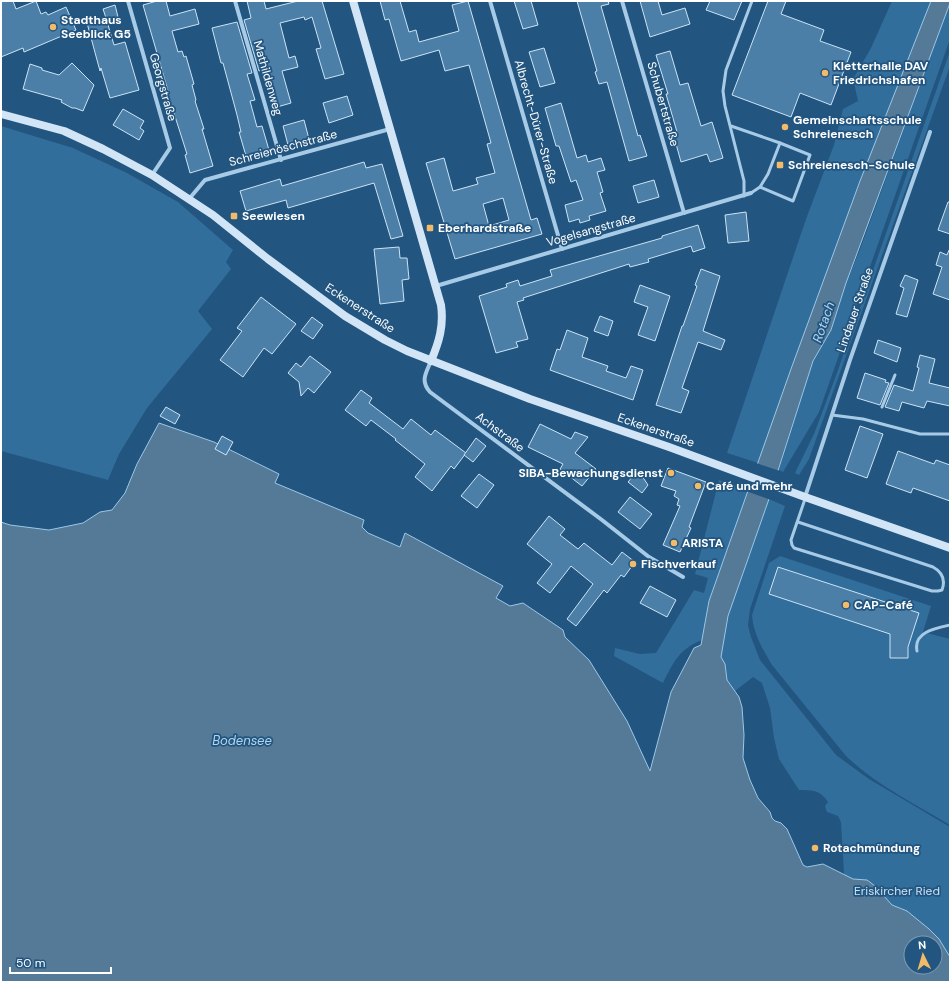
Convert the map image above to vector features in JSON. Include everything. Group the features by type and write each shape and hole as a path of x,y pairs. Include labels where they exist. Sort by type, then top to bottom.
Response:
{"main road":[{"path":"353,1 441,305 443,317 442,328 440,339 431,361"},
{"name":"Eckenerstraße","path":"1,114 64,131 103,149 152,175 213,215 345,316 385,340 431,361 523,396 669,447 805,497"},
{"path":"805,497 950,548"}],"street":[{"name":"Georgstraße","path":"128,1 170,148 152,175"},
{"name":"Mathildenweg","path":"235,1 281,160"},
{"name":"Albrecht-Dürer-Straße","path":"490,1 562,249"},
{"name":"Schubertstraße","path":"622,1 684,213"},
{"name":"Schreienöschstraße","path":"190,199 206,180 390,129"},
{"name":"Lindauer Straße","path":"805,497 930,132"},
{"name":"Vogelsangstraße","path":"436,286 751,193"},
{"name":"Achstraße","path":"431,361 424,379 426,387 430,392 602,520 649,557 683,577"}],"lane":[{"path":"744,196 744,181 725,106 724,80 726,70 752,1"},
{"path":"731,126 810,155 793,201 760,187"},
{"path":"751,193 760,187 768,174 780,143"},
{"path":"882,406 895,375"},
{"path":"832,415 863,419 920,434 950,434"},
{"path":"798,522 940,570 944,585 942,590 938,592 932,591 794,548 791,540 805,497"},
{"path":"917,651 917,640 922,635 950,625"}],"green space":[{"path":"892,1 931,1 860,181 758,463 727,453 806,219 834,145 843,109 858,101 853,79 871,48"},
{"path":"950,3 950,39 819,412 783,472 779,470 813,361 831,330 846,283 859,252"},
{"path":"950,51 950,66 809,459 799,475 795,473 814,434 837,373"},
{"path":"1,126 73,148 127,173 178,202 233,250 226,262 231,269 198,311 212,329 147,408 119,454 108,480 1,451"},
{"path":"719,480 738,486 737,489 748,492 709,601 702,640 682,652 663,683 614,656 615,648 640,654 656,653 694,590 704,593 708,578 695,574"},
{"name":"Eriskircher Ried","path":"769,499 785,506 750,609 748,625 751,637 760,660 836,755 869,779 950,827 950,982 776,982 844,874 841,822 838,816 827,812 825,806 828,802 822,795 812,791 799,790 779,759 774,738 770,708 762,683 753,677 735,691 727,680 726,670 721,657 728,616"},
{"path":"780,556 931,606 923,632 950,639 950,825 883,785 846,756 772,665 756,635 752,615 769,563"}],"water":[{"name":"Bodensee","path":"931,1 950,1 846,283 831,330 813,361 769,499 728,616 721,657 725,664 727,680 739,697 742,707 744,735 743,758 750,780 758,798 770,812 772,818 781,823 787,829 803,865 807,867 823,864 853,879 867,880 875,886 892,905 907,911 935,935 903,935 903,975 943,975 943,946 950,957 950,982 1,982 1,522 10,525 49,530 83,523 100,512 112,510 125,493 137,464 159,423 214,442 279,474 275,483 364,520 362,527 368,533 400,547 405,533 503,586 496,598 510,606 523,603 563,630 565,637 589,660 627,721 650,771 671,692 694,648 701,645 709,601 791,369 860,181"}],"pier":[{"path":"756,463 780,471 771,500 746,491"}],"building":[{"path":"1,1 13,1 16,9 36,1 41,14 46,12 48,15 66,7 76,30 24,52 23,48 1,57"},
{"path":"157,1 166,1 170,16 195,9 199,24 172,31 178,52 182,51 184,57 186,56 194,84 192,85 195,101 204,129 202,129 213,166 190,173 185,155 187,154 171,107 168,91 143,5"},
{"path":"247,1 264,1 266,9 298,1 322,1 344,74 325,79 316,49 321,48 312,17 305,20 304,17 280,23 289,58 295,56 298,67 282,71 291,103 277,107 266,69 259,71 244,20 251,18"},
{"path":"380,1 400,1 409,32 416,30 419,42 459,31 452,5 468,1 531,220 537,218 542,234 455,259 426,163 444,158 453,191 478,184 476,178 495,173 487,144 491,143 469,65 445,71 439,50 401,61 389,19 385,20","holes":["503,198 509,220 489,226 483,204"]},
{"path":"514,1 531,1 538,25 523,29"},
{"path":"577,1 608,1 609,4 601,6 638,136 640,135 647,156 629,161 607,82 599,84 595,72 597,71"},
{"path":"640,1 658,1 662,15 685,8 690,24 650,37"},
{"path":"710,1 742,1 734,20 706,10"},
{"path":"768,1 786,1 781,14 824,30 820,41 851,52 831,105 800,93 791,117 732,95"},
{"path":"115,5 118,17 107,21 103,9"},
{"path":"106,18 114,45 125,42 139,90 110,98 101,68 100,71 87,23"},
{"path":"237,22 252,73 247,74 255,100 250,101 257,127 262,126 269,150 246,156 239,132 241,132 237,115 212,28"},
{"path":"544,48 555,83 540,87 529,52"},
{"path":"670,51 680,85 688,83 701,126 712,122 723,158 710,162 707,154 681,162 673,133 677,132 666,94 668,94 656,55"},
{"path":"72,63 94,85 83,111 72,108 61,102 62,100 23,89 30,64 42,68 42,70 59,75"},
{"path":"347,96 353,115 329,123 323,103"},
{"path":"561,103 577,158 586,155 588,162 601,158 605,170 597,172 603,192 600,193 606,211 589,216 590,220 580,223 579,219 569,222 565,205 583,200 576,180 571,182 559,146 556,146 545,108"},
{"path":"123,109 144,121 140,128 144,131 139,140 113,125"},
{"path":"304,120 309,139 288,145 283,126"},
{"path":"364,162 366,168 382,164 403,236 391,239 374,183 288,208 286,200 246,211 240,191 280,179 282,186"},
{"path":"654,180 659,197 638,203 633,186"},
{"path":"948,202 950,202 950,234 938,230"},
{"path":"746,212 749,241 728,243 725,215"},
{"path":"698,225 705,248 693,252 691,246 648,259 649,262 630,267 629,264 523,298 524,300 517,302 528,339 516,342 518,347 496,353 479,296 507,287 506,284 518,280 520,286 552,276 550,270 662,238 662,236"},
{"path":"399,247 400,258 407,258 409,279 402,280 404,301 380,304 374,249"},
{"path":"949,250 950,300 933,294 942,267 936,265 940,252 947,255"},
{"path":"701,269 720,276 703,331 725,340 721,350 698,342 682,388 689,391 681,413 656,405 697,286 695,285"},
{"path":"905,275 918,280 907,317 896,314 904,288 900,286"},
{"path":"640,285 670,296 655,341 638,335 648,307 634,302"},
{"path":"261,297 296,324 272,354 264,348 243,377 220,360 242,331 237,328"},
{"path":"600,316 613,321 608,336 594,331"},
{"path":"312,317 323,325 313,339 301,331"},
{"path":"567,330 588,338 582,357 608,366 606,371 626,378 631,366 643,370 633,400 550,370 557,349 560,350"},
{"path":"878,340 901,348 897,362 874,353"},
{"path":"920,355 935,359 929,383 950,388 950,406 927,401 924,408 902,402 899,411 885,407 894,385 913,391 919,368 917,367"},
{"path":"310,356 331,372 314,393 308,388 301,396 299,382 288,373 296,363 301,367"},
{"path":"865,373 886,380 885,382 889,383 880,405 857,398"},
{"path":"361,390 372,398 369,403 403,429 411,419 431,435 435,430 466,453 454,469 451,466 432,491 415,477 425,464 371,420 366,426 345,410"},
{"path":"166,407 180,415 175,424 160,416"},
{"path":"540,424 571,439 575,432 588,437 575,453 596,469 582,486 560,469 563,464 528,447"},
{"path":"860,426 883,434 867,478 845,470"},
{"path":"222,436 233,442 226,455 215,449"},
{"path":"476,438 486,446 473,462 464,455"},
{"path":"898,451 934,464 936,460 950,465 950,501 913,488 911,493 886,484"},
{"path":"668,468 706,482 689,527 691,528 680,552 663,545 680,506 677,505 679,499 674,496 676,491 661,486"},
{"path":"638,470 648,485 642,493 628,482"},
{"path":"479,474 494,485 477,508 461,496"},
{"path":"630,497 652,514 640,529 618,512"},
{"path":"549,516 565,529 560,535 578,549 584,543 612,565 622,552 635,562 624,577 621,575 607,593 604,590 576,626 567,619 593,584 571,566 550,593 537,583 552,564 527,544"},
{"path":"778,567 919,613 908,647 908,658 890,658 890,634 769,594"},
{"path":"650,586 676,600 667,617 640,603"}],"place":[{"name":"Stadthaus Seeblick G5","path":"53,27"},
{"name":"Kletterhalle DAV Friedrichshafen","path":"825,73"},
{"name":"Gemeinschaftsschule Schreienesch","path":"785,127"},
{"name":"Schreienesch-Schule","path":"780,165"},
{"name":"Seewiesen","path":"234,216"},
{"name":"Eberhardstraße","path":"430,228"},
{"name":"SIBA-Bewachungsdienst","path":"671,473"},
{"name":"Café und mehr","path":"698,486"},
{"name":"ARISTA","path":"674,543"},
{"name":"Fischverkauf","path":"633,564"},
{"name":"CAP-Café","path":"846,605"},
{"name":"Rotachmündung","path":"815,848"}],"water label":[{"name":"Rotach","path":"823,322"}]}
